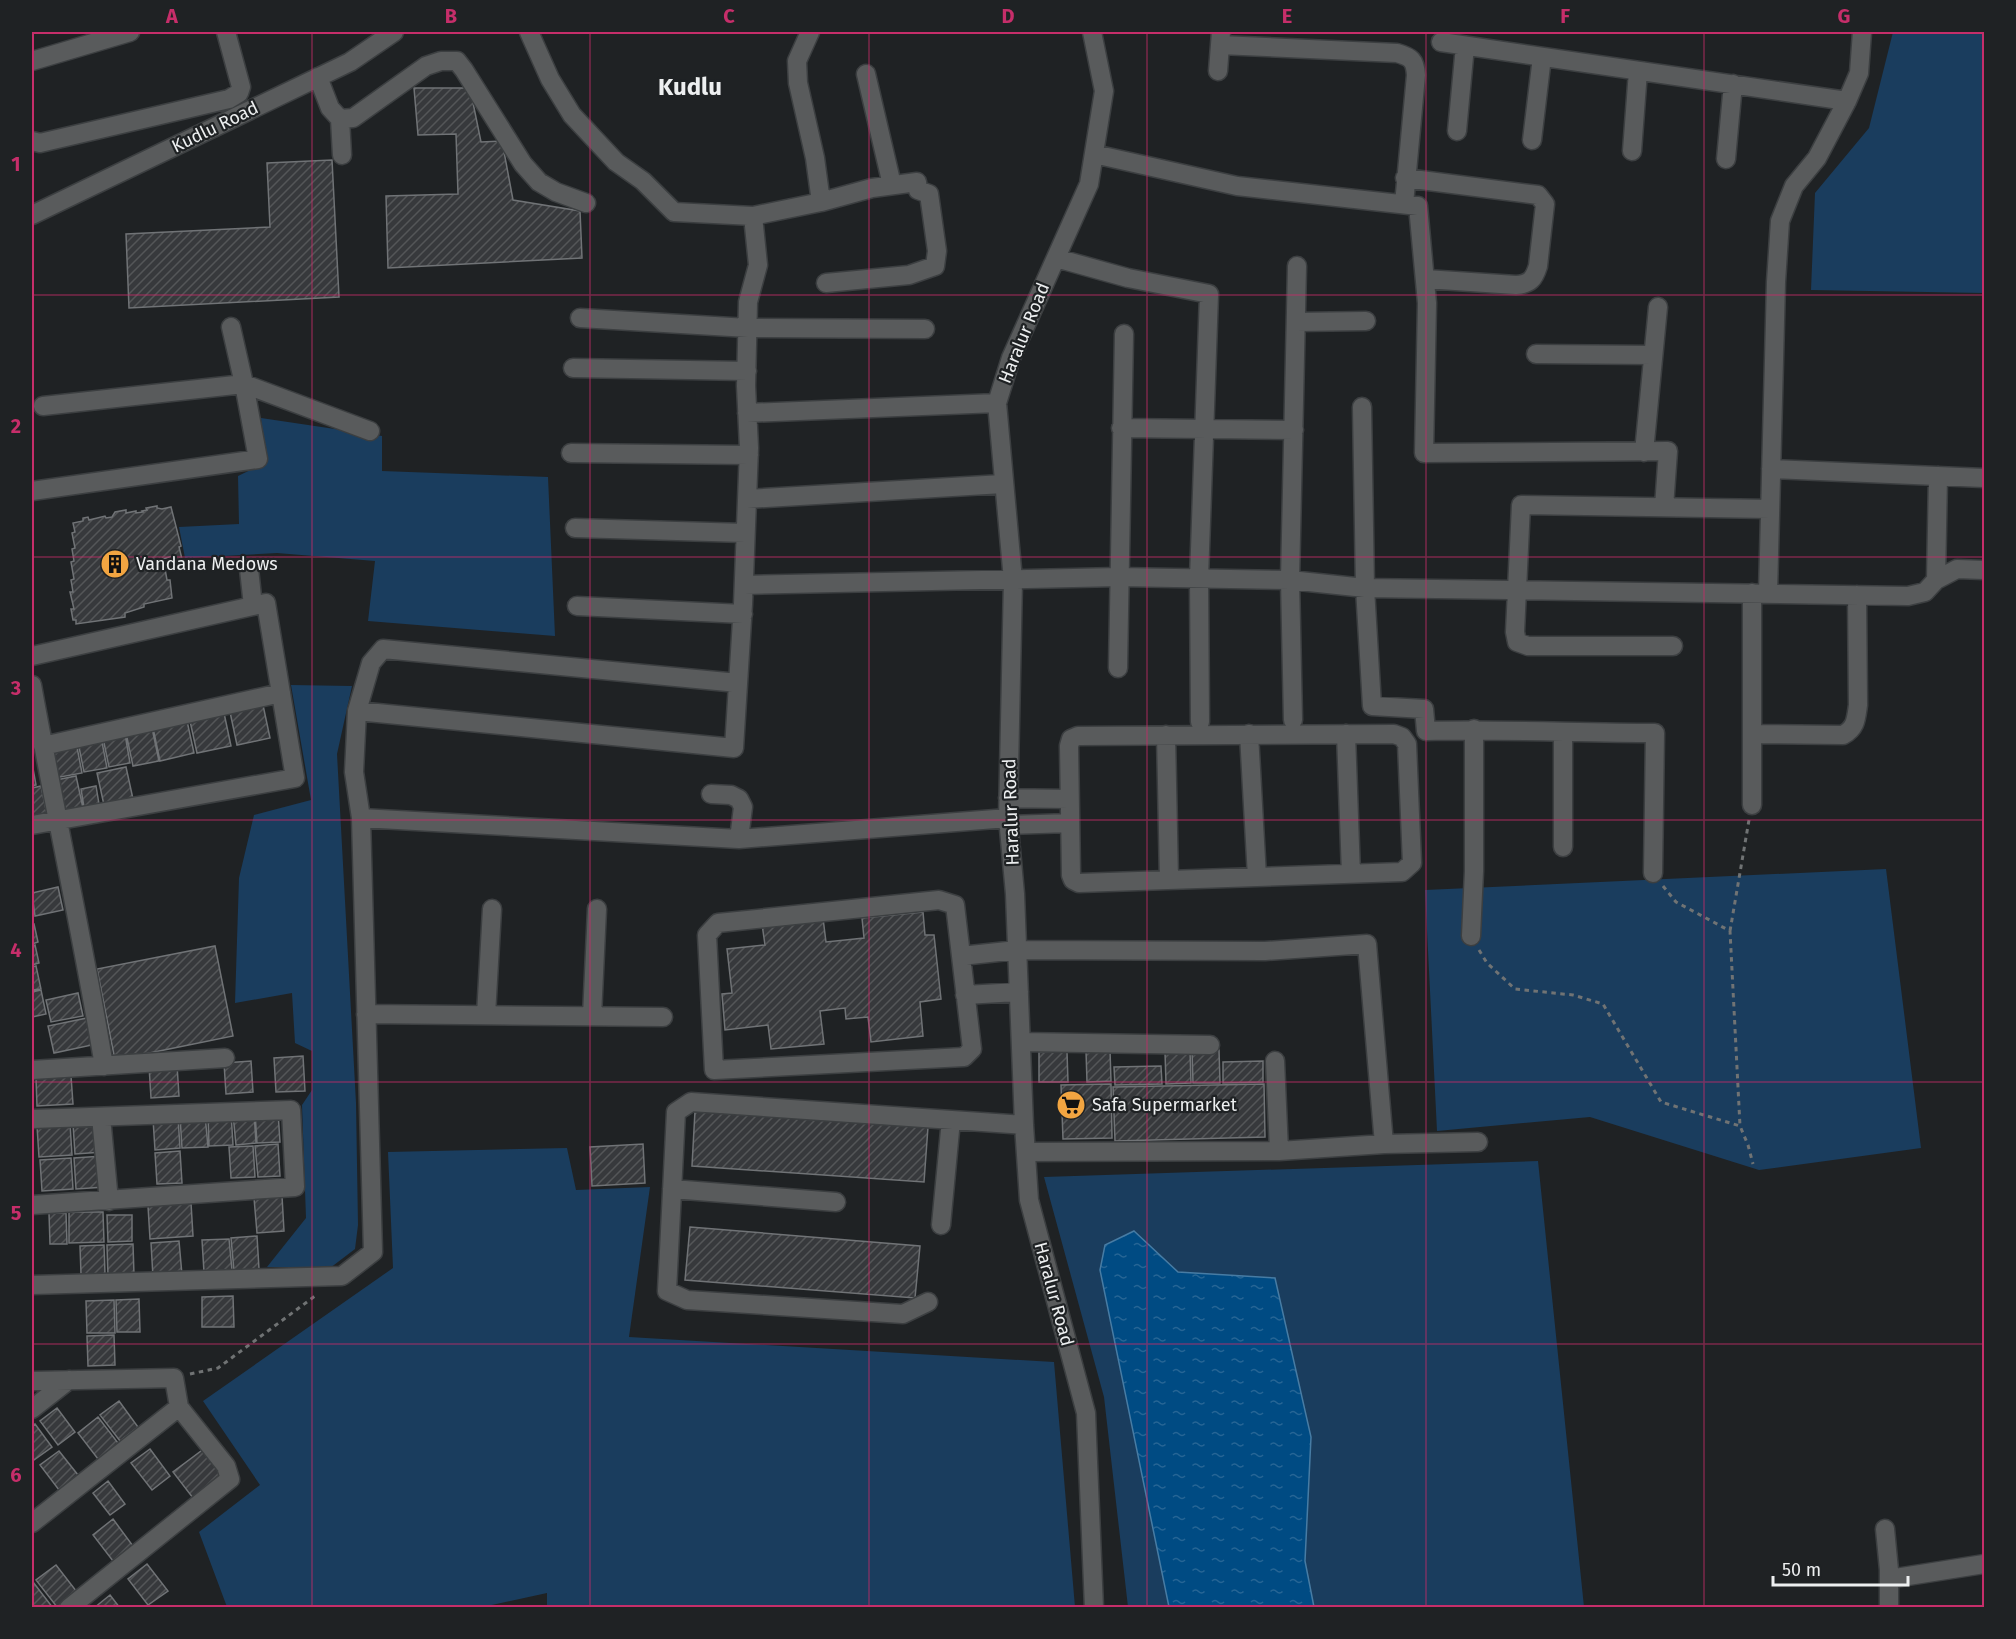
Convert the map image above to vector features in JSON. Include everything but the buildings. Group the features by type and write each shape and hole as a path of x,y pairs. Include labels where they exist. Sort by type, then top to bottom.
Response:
{"street":[{"path":"32,61 130,32"},
{"path":"32,141 40,143 229,99 239,93 241,87 225,32"},
{"name":"Kudlu Road","path":"32,214 350,62 394,32"},
{"path":"529,32 550,80 572,115 616,162 643,181 674,212 753,216 821,202 872,188 917,182 918,190 929,194 937,251 935,266 909,275 826,283"},
{"path":"810,32 797,62 798,82 815,158 821,202"},
{"name":"Haralur Road","path":"1092,32 1104,91 1089,184 1011,358 997,403 1013,580 1008,821 1015,894 1029,1200 1086,1413 1094,1608"},
{"path":"1752,805 1752,734 1760,593 1770,509 1776,282 1780,221 1794,186 1817,158 1847,101 1859,73 1862,32"},
{"path":"1218,71 1220,38 1397,53 1410,57 1416,65 1416,75 1404,204"},
{"path":"1441,42 1847,101"},
{"path":"1457,131 1465,46"},
{"path":"1532,140 1542,57"},
{"path":"340,119 353,118 426,66 441,61 457,62 523,164 539,182 556,192 586,203"},
{"path":"1632,151 1638,71"},
{"path":"866,74 892,186"},
{"path":"318,77 330,108 340,119 342,156"},
{"path":"1726,159 1733,84"},
{"path":"229,99 236,116"},
{"path":"1094,154 1237,186 1418,206 1427,303 1424,453 1668,451 1664,507"},
{"path":"1405,178 1538,195 1545,204 1538,266 1535,275 1526,284 1425,279"},
{"path":"357,711 734,748 743,614 749,455 748,302 758,265 753,216"},
{"path":"1056,258 1128,278 1209,294 1199,578 1200,722"},
{"path":"1293,720 1290,580 1297,266"},
{"path":"1644,452 1658,307"},
{"path":"580,318 748,328 925,329"},
{"path":"1296,322 1366,321"},
{"path":"32,491 258,459 231,327"},
{"path":"1118,668 1124,334"},
{"path":"1536,354 1653,355"},
{"path":"573,368 747,371"},
{"path":"43,406 244,384 370,431"},
{"path":"747,413 997,403"},
{"path":"1362,408 1365,588 1372,706 1424,709 1426,731 1474,729 1563,733 1655,732 1653,873"},
{"path":"1121,429 1294,430"},
{"path":"571,453 749,455"},
{"path":"1771,469 1984,478"},
{"path":"1936,580 1938,476"},
{"path":"747,499 1003,484"},
{"path":"1673,646 1528,646 1517,642 1515,632 1521,505 1770,509"},
{"path":"575,528 745,533"},
{"path":"249,569 253,606"},
{"path":"744,585 1119,577 1290,580 1365,588 1908,596 1925,592 1936,580 1957,569 1984,570"},
{"path":"1752,734 1843,735 1851,731 1856,723 1858,705 1857,595"},
{"path":"32,656 266,603 295,778 32,825"},
{"path":"577,606 743,614"},
{"path":"32,1285 342,1276 373,1252 361,818 354,772 357,711 370,663 383,649 738,683"},
{"path":"32,686 87,962 104,1066"},
{"path":"43,746 281,693"},
{"path":"1471,936 1474,872 1474,729"},
{"path":"1563,733 1563,847"},
{"path":"1249,734 1257,877"},
{"path":"1249,734 1394,734 1402,737 1407,744 1412,863 1402,872 1079,883 1073,880 1070,823 1069,746 1071,740 1078,736 1249,734"},
{"path":"1346,734 1351,874"},
{"path":"1166,735 1169,880"},
{"path":"711,794 731,795 739,799 743,807 739,839"},
{"path":"1008,798 1070,799"},
{"path":"361,818 739,839 1008,821 1070,823"},
{"path":"939,900 955,905 965,995 972,1049 964,1057 714,1071 707,935 718,923 939,900"},
{"path":"486,1015 492,909"},
{"path":"592,1016 597,909"},
{"path":"961,956 1017,950 1265,951 1367,944 1384,1144"},
{"path":"965,995 1019,992"},
{"path":"366,1014 663,1017"},
{"path":"1021,1042 1210,1045"},
{"path":"32,1070 225,1058"},
{"path":"1275,1061 1278,1151"},
{"path":"928,1302 903,1314 687,1300 667,1291 676,1113 691,1102 1024,1125"},
{"path":"32,1119 291,1110 295,1186 32,1205"},
{"path":"101,1116 109,1201"},
{"path":"941,1225 951,1120"},
{"path":"1026,1152 1278,1151 1384,1144 1478,1142"},
{"path":"672,1189 836,1202"},
{"path":"32,1381 174,1378 179,1407 226,1466 230,1479 69,1608"},
{"path":"32,1408 69,1380"},
{"path":"32,1523 179,1407"},
{"path":"1885,1529 1889,1579 1888,1608"},
{"path":"1889,1579 1984,1564"}],"path":[{"path":"1752,805 1730,931 1740,1126 1753,1164"},
{"path":"1653,873 1676,902 1730,931"},
{"path":"1471,936 1487,963 1515,989 1573,995 1603,1004 1661,1102 1740,1126"},
{"path":"174,1378 218,1368 342,1276"}],"shaded area":[{"path":"1893,32 1984,32 1984,293 1811,290 1815,193 1869,128"},
{"path":"261,418 382,436 382,471 548,477 555,636 368,621 375,561 277,553 185,558 179,527 239,524 238,476 265,463"},
{"path":"291,685 352,686 337,754 356,1103 358,1225 355,1249 330,1268 267,1267 306,1218 302,1105 312,1090 312,1051 295,1043 292,993 235,1003 239,878 254,815 311,800"},
{"path":"1886,869 1921,1148 1759,1170 1590,1117 1437,1131 1425,890"},
{"path":"567,1148 576,1190 650,1187 629,1337 1054,1362 1075,1607 547,1608 547,1593 478,1608 227,1607 199,1532 260,1485 203,1401 393,1268 388,1152"},
{"path":"1538,1161 1584,1607 1128,1607 1104,1397 1044,1177"}],"water":[{"path":"1134,1231 1178,1272 1275,1278 1311,1437 1305,1561 1314,1607 1169,1607 1100,1270 1105,1245"}],"place":[{"name":"Vandana Medows","path":"115,564"},
{"name":"Safa Supermarket","path":"1071,1105"}],"district":[{"name":"Kudlu","path":"690,87"}]}
